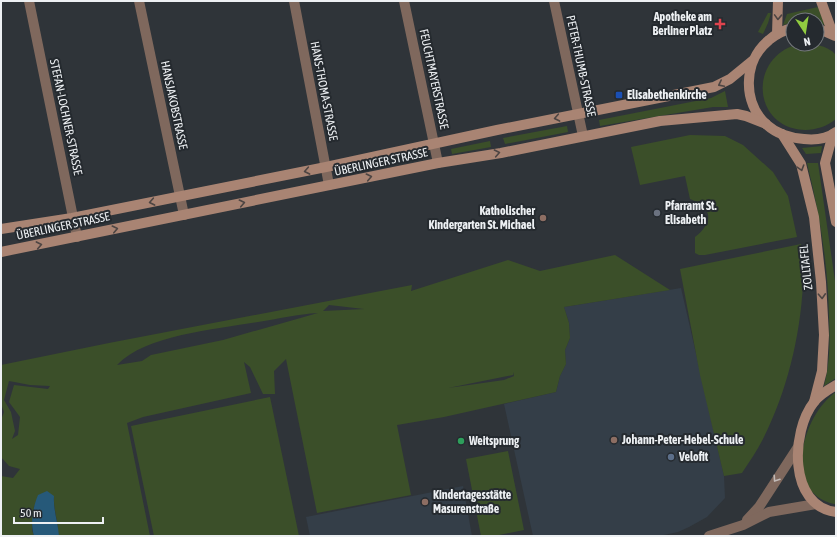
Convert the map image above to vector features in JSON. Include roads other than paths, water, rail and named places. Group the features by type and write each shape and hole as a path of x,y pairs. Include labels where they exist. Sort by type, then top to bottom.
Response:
{"street":[{"name":"STEFAN-LOCHNER-STRASSE","path":"29,1 76,237"},
{"name":"HANSJAKOBSTRASSE","path":"139,1 184,215"},
{"name":"HANS-THOMA-STRASSE","path":"294,1 330,186"},
{"name":"FEUCHTMAYERSTRASSE","path":"404,1 438,163"},
{"name":"PETER-THUMB-STRASSE","path":"554,1 583,136"},
{"path":"777,34 778,1"},
{"path":"821,1 835,35"},
{"path":"785,31 777,34 762,45 752,61 748,78 750,95 756,111 766,124 782,134 794,138 808,140 821,138 835,133"},
{"path":"825,31 835,35"},
{"name":"ÜBERLINGER STRASSE","path":"1,229 72,218 326,167 497,130 714,87 730,79 752,61"},
{"name":"ÜBERLINGER STRASSE","path":"1,252 438,163 501,153 660,121 737,114 766,124"},
{"path":"835,133 825,163 836,222"},
{"name":"ZOLLTAFEL","path":"782,134 801,164 814,217 820,267 824,335 822,371 814,402"},
{"path":"836,385 814,402 802,425 798,447 800,476 803,488 816,504 833,512 836,520"},
{"path":"743,525 758,507 798,447"},
{"path":"709,536 743,525 769,512 816,504"}],"water":[{"path":"47,491 54,496 54,506 59,536 34,536 32,520 35,505 38,495"}],"place":[{"name":"Apotheke am Berliner Platz","path":"720,24"},
{"name":"Elisabethenkirche","path":"619,95"},
{"name":"Pfarramt St. Elisabeth","path":"657,213"},
{"name":"Katholischer Kindergarten St. Michael","path":"543,218"},
{"name":"Johann-Peter-Hebel-Schule","path":"614,440"},
{"name":"Weitsprung","path":"461,441"},
{"name":"Velofit","path":"671,457"},
{"name":"Kindertagesstätte Masurenstraße","path":"425,502"}]}
